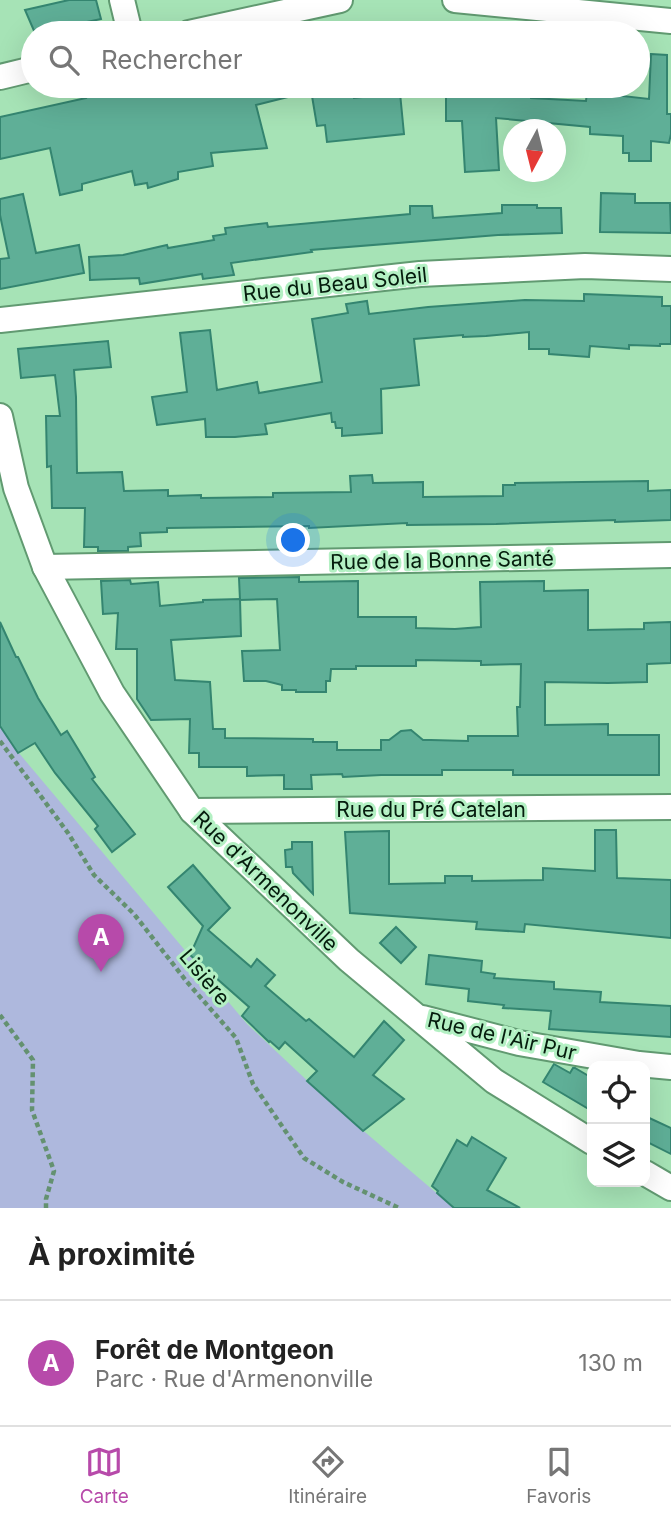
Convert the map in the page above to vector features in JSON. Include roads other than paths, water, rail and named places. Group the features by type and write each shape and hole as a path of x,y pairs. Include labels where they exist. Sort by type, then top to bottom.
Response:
{"street":[{"path":"122,0 127,21"},
{"path":"244,21 340,0"},
{"path":"455,0 671,22"},
{"path":"0,77 21,72"},
{"name":"Rue du Beau Soleil","path":"0,320 420,274 585,266 671,269"},
{"name":"Rue d'Armenonville","path":"0,416 16,488 45,567 112,693 192,811 349,960 416,1017 494,1081 587,1139"},
{"name":"Rue de la Bonne Santé","path":"45,567 671,555"},
{"name":"Rue du Pré Catelan","path":"192,811 671,807"},
{"name":"Rue de l'Air Pur","path":"416,1017 519,1043 671,1067"},
{"path":"650,1176 671,1188"}],"place":[{"name":"Forêt de Montgeon","path":"101,972"}]}
